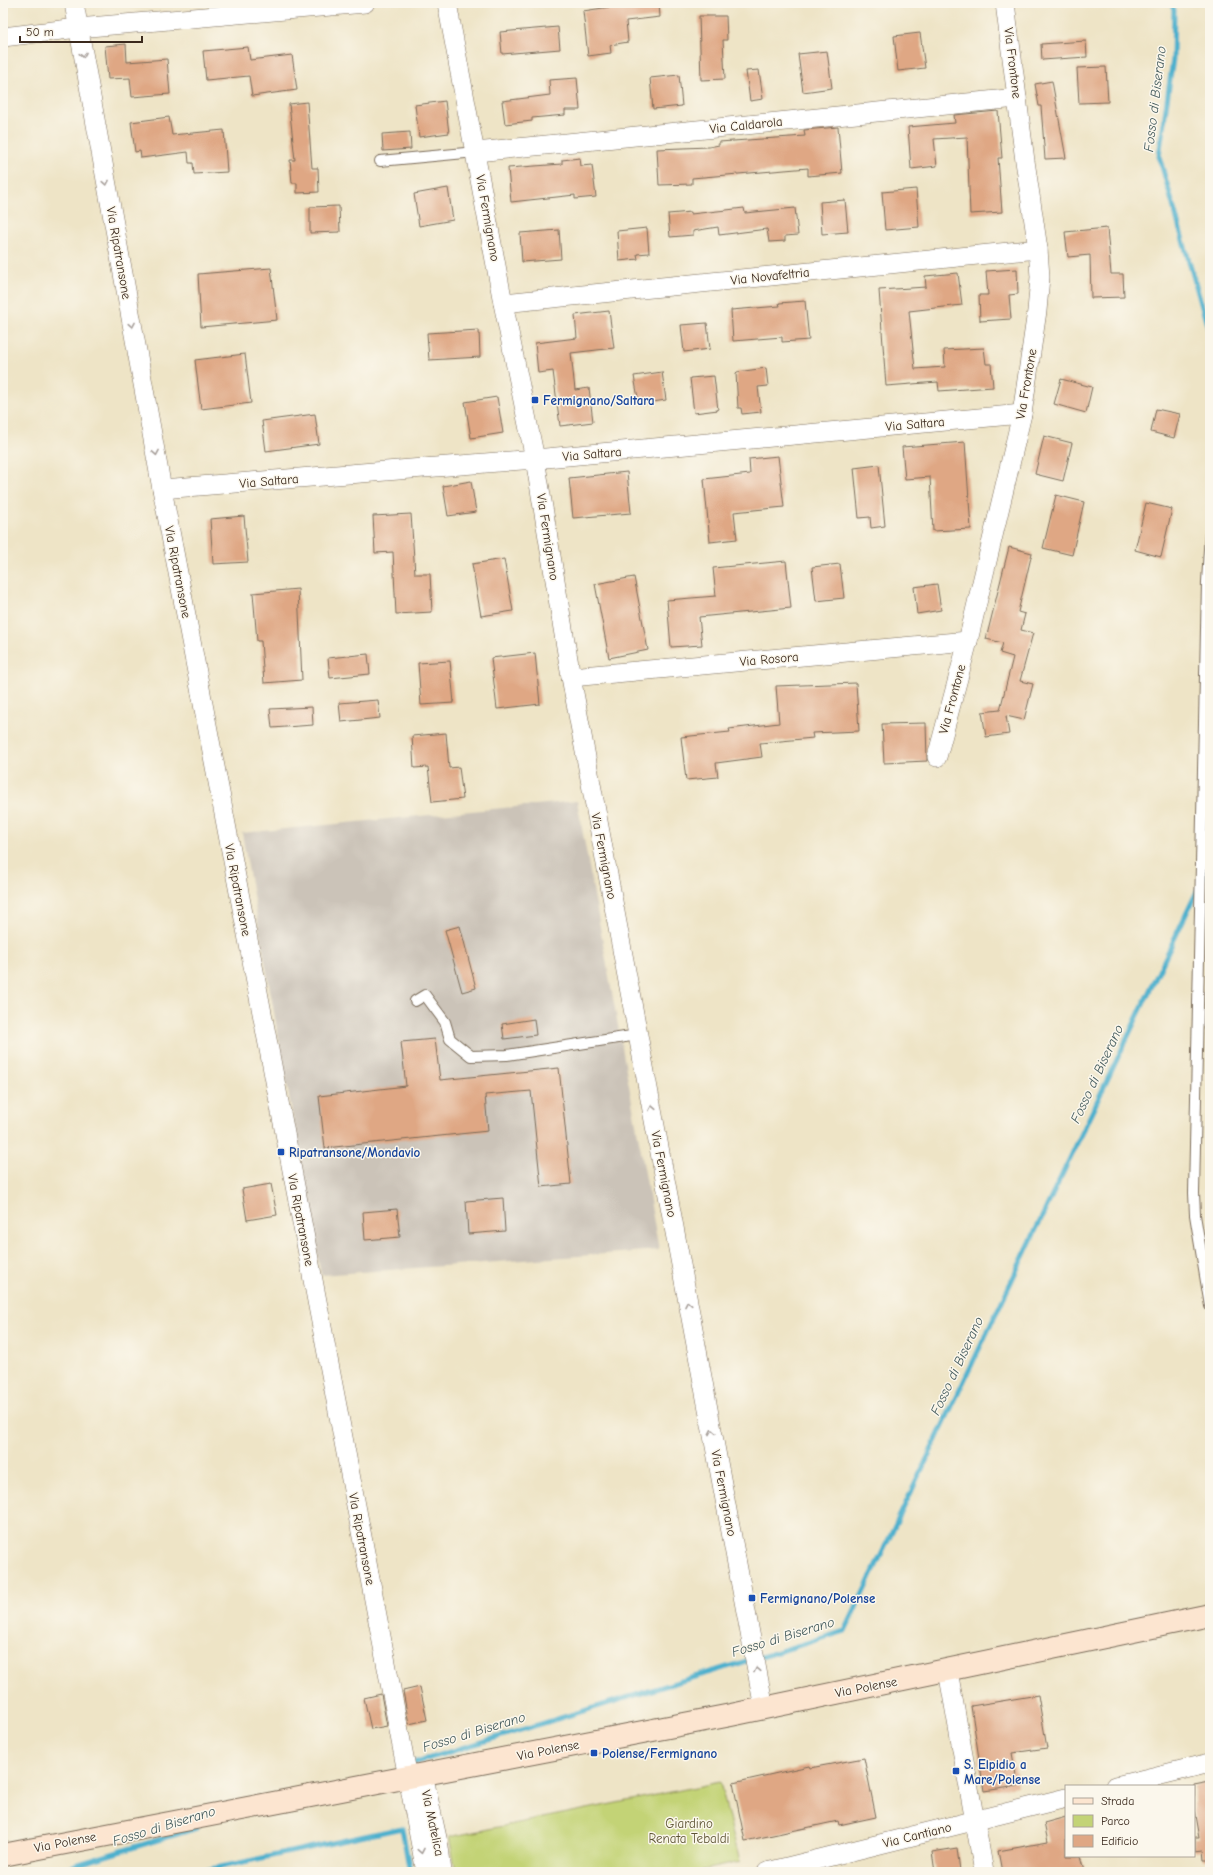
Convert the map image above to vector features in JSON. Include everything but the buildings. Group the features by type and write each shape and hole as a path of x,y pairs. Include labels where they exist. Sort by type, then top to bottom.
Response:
{"main road":[{"name":"Via Polense","path":"3,1855 417,1785 764,1708 948,1671 1210,1614"}],"street":[{"name":"Via Ripatransone","path":"74,3 162,489 417,1785"},
{"path":"3,37 78,28 365,3"},
{"name":"Via Fermignano","path":"447,3 503,303 535,459 571,677 764,1708"},
{"name":"Via Frontone","path":"937,757 968,641 1022,414 1037,312 1040,277 1038,249 1005,3"},
{"name":"Via Caldarola","path":"476,152 1017,98"},
{"name":"Via Novafeltria","path":"503,303 1038,249"},
{"name":"Via Saltara","path":"162,489 535,459 1022,414"},
{"name":"Via Rosora","path":"571,677 968,641"},
{"path":"948,1671 984,1872"},
{"path":"1120,1785 1210,1763"},
{"name":"Via Matelica","path":"417,1785 426,1828 442,1872"},
{"name":"Via Cantiano","path":"767,1872 1065,1798"},
{"name":"Via Matelica","path":"426,1828 426,1872"}],"lane":[{"path":"380,161 476,152"},
{"path":"1210,532 1206,597 1194,1193 1195,1215 1210,1306"},
{"path":"415,1001 425,995 445,1022 450,1039 471,1056 507,1055 638,1035"}],"shaded area":[{"path":"577,801 659,1250 321,1275 242,833"}],"green space":[{"name":"Giardino Renata Tebaldi","path":"720,1782 740,1862 694,1872 456,1872 449,1837"}],"waterway":[{"name":"Fosso di Biserano","path":"1171,3 1174,10 1173,59 1159,156 1210,335"},
{"name":"Fosso di Biserano","path":"1204,877 1210,863"},
{"name":"Fosso di Biserano","path":"758,1658 845,1631 1198,889"},
{"name":"Fosso di Biserano","path":"410,1764 750,1660"},
{"name":"Fosso di Biserano","path":"53,1872 197,1828"},
{"path":"197,1872 402,1828 410,1872"}],"place":[{"name":"Fermignano/Saltara","path":"535,400"},
{"name":"Ripatransone/Mondavio","path":"281,1152"},
{"name":"Fermignano/Polense","path":"752,1598"},
{"name":"Polense/Fermignano","path":"594,1753"},
{"name":"S. Elpidio a Mare/Polense","path":"956,1771"}]}
